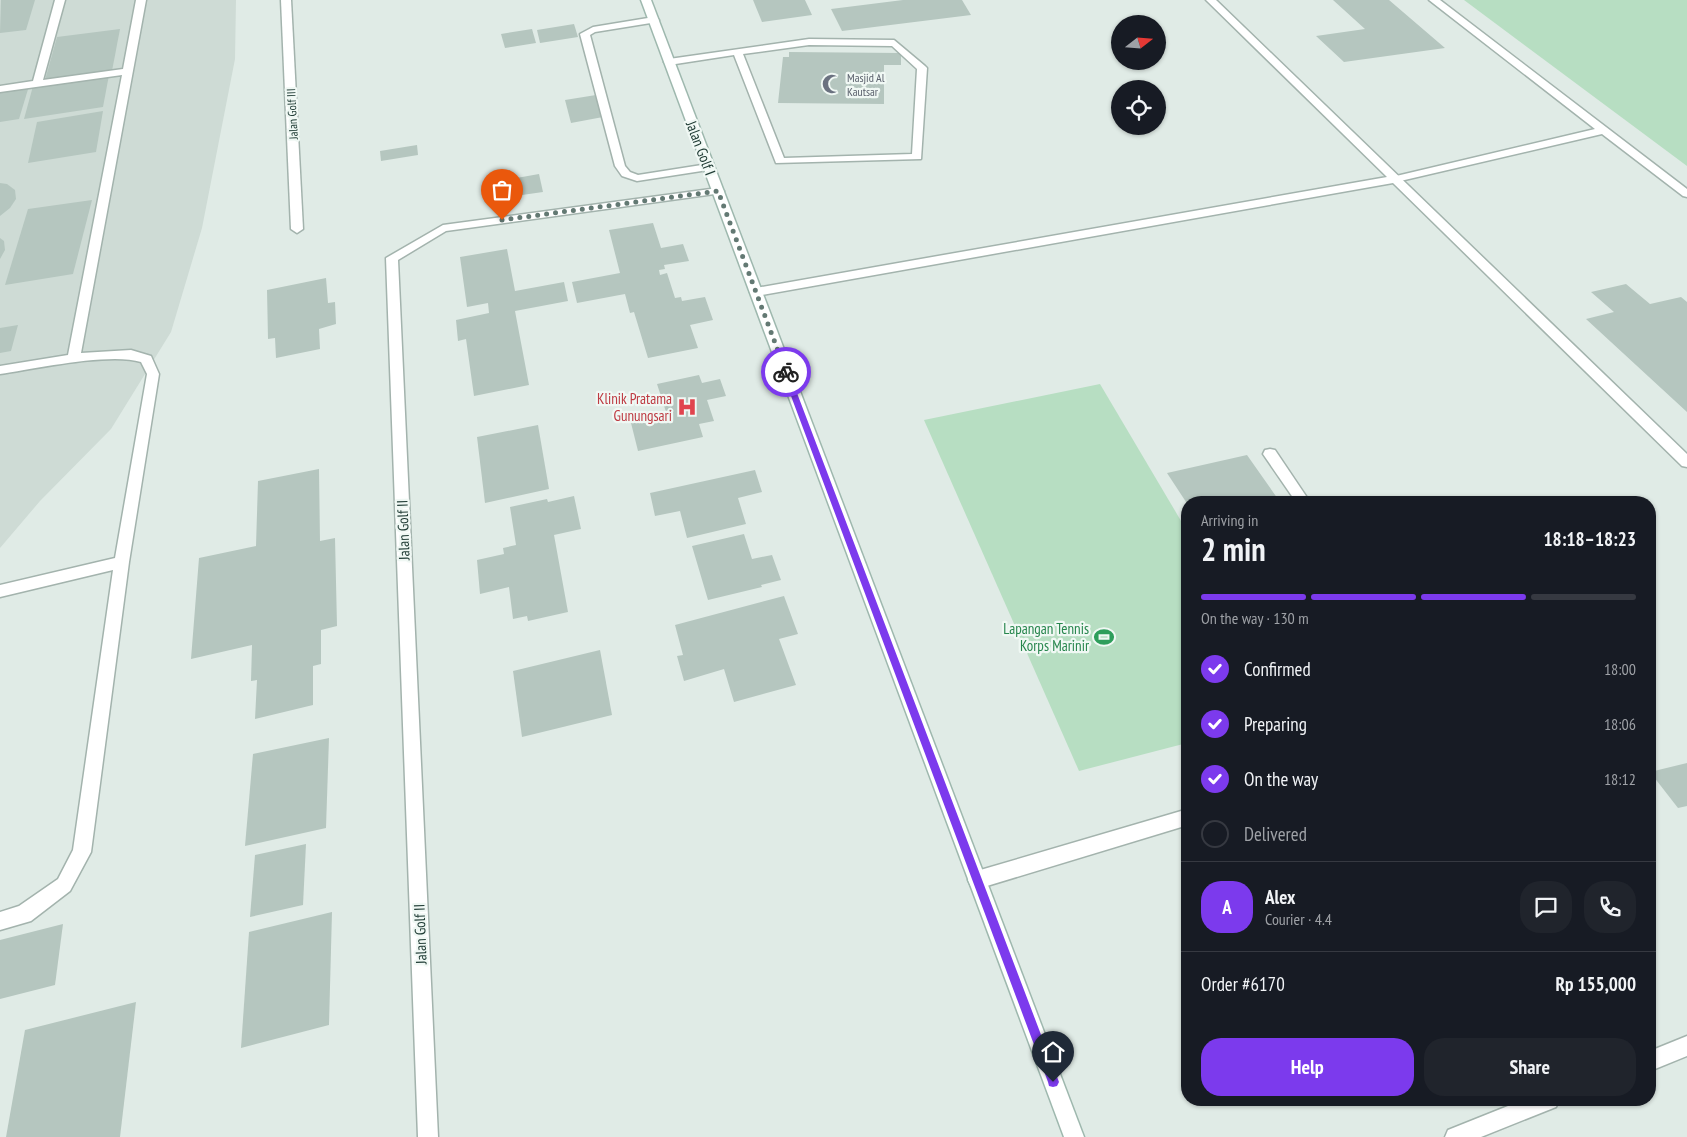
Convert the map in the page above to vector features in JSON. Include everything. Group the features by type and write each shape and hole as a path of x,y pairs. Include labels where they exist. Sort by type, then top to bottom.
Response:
{"street":[{"path":"37,84 60,0"},
{"path":"74,358 141,0"},
{"name":"Jalan Golf III","path":"286,0 297,229"},
{"name":"Jalan Golf I","path":"646,0 1074,1137"},
{"path":"1211,0 1687,462"},
{"path":"1434,0 1687,194"},
{"path":"654,20 593,30 584,34 620,166 708,167"},
{"path":"669,62 737,52 809,42 894,42 922,68 917,157 780,161 737,52"},
{"path":"0,89 128,71"},
{"path":"756,292 1396,179 1604,130"},
{"name":"Jalan Golf II","path":"428,1137 392,258 443,228 718,191"},
{"path":"0,370 74,358 130,354 146,359 153,374 122,562 82,852 64,886 24,914 0,921"},
{"path":"1270,454 1299,496"},
{"path":"0,591 122,562"},
{"path":"977,880 1181,819"},
{"path":"1656,1059 1687,1046"},
{"path":"1455,1137 1534,1106"}],"shaded area":[{"path":"0,0 236,0 235,59 202,228 171,332 111,429 40,501 0,548"}],"green space":[{"path":"1464,0 1687,0 1687,166"},
{"name":"Lapangan Tennis Korps Marinir","path":"1100,384 1181,521 1181,745 1079,771 924,420"}],"building":[{"path":"1,0 35,0 26,30 0,33"},
{"path":"753,0 805,0 812,15 762,22"},
{"path":"903,0 962,0 971,15 842,31 831,9"},
{"path":"1333,0 1389,0 1445,48 1344,62 1316,36 1365,29"},
{"path":"574,24 578,37 540,43 537,30"},
{"path":"120,29 112,71 45,80 57,37"},
{"path":"532,29 536,43 505,48 501,34"},
{"name":"Masjid Al Kautsar","path":"789,52 901,53 901,65 884,65 884,104 778,103 783,57 789,57"},
{"path":"109,75 103,107 24,119 33,86"},
{"path":"29,86 19,119 0,122 0,90"},
{"path":"596,95 603,117 571,123 565,100"},
{"path":"103,111 96,152 28,163 37,122"},
{"path":"417,145 418,155 381,161 380,151"},
{"path":"539,174 543,192 502,198 499,181"},
{"path":"0,183 7,184 15,190 16,199 10,208 0,216"},
{"path":"92,200 73,274 5,285 28,209"},
{"path":"653,223 661,248 683,244 689,261 664,265 665,269 659,270 660,275 667,273 675,298 681,297 682,301 705,297 713,320 690,325 698,348 648,358 634,312 630,313 625,294 577,303 572,282 620,273 609,230"},
{"path":"0,238 4,241 5,250 0,259"},
{"path":"507,249 515,291 564,282 568,301 515,311 529,385 474,396 466,339 458,341 456,320 489,313 488,303 467,307 460,257"},
{"path":"326,278 328,303 335,302 336,324 319,329 320,349 276,358 275,338 268,339 267,290"},
{"path":"1626,284 1650,304 1681,297 1687,302 1687,412 1586,319 1614,312 1591,292"},
{"path":"18,325 11,351 0,353 0,328"},
{"name":"Klinik Pratama Gunungsari","path":"699,375 702,383 720,379 726,396 707,400 714,421 699,424 703,437 638,451 631,423 667,415 657,384"},
{"path":"538,425 549,489 485,503 477,437"},
{"path":"1247,455 1276,496 1182,496 1167,473"},
{"path":"319,469 320,541 335,538 337,626 321,630 321,664 313,666 313,705 255,719 257,680 251,681 252,645 191,659 199,558 256,546 258,481"},
{"path":"755,470 762,492 738,498 746,524 687,538 680,511 655,516 650,493"},
{"path":"574,496 581,529 554,535 568,612 528,621 527,616 513,619 509,587 480,594 477,560 504,554 503,548 516,545 510,507 547,499 548,502"},
{"path":"744,534 752,559 772,555 781,580 761,585 762,587 708,600 692,546"},
{"path":"784,596 798,634 779,639 796,685 734,702 724,669 684,681 677,656 683,655 675,625"},
{"path":"600,650 612,715 522,737 513,671"},
{"path":"329,738 326,828 245,846 253,754"},
{"path":"1687,763 1687,806 1678,808 1656,780 1656,771"},
{"path":"306,844 303,905 250,917 255,855"},
{"path":"332,912 329,1025 241,1048 249,932"},
{"path":"63,924 55,985 0,999 0,940"},
{"path":"136,1002 120,1137 6,1137 25,1030"}],"way so far":[{"path":"502,220 718,191 786,372"}],"place":[{"name":"Masjid Al Kautsar","path":"832,84"},
{"name":"Klinik Pratama Gunungsari","path":"687,407"},
{"name":"Lapangan Tennis Korps Marinir","path":"1104,637"}],"route":[{"path":"786,372 1053,1082"}]}
